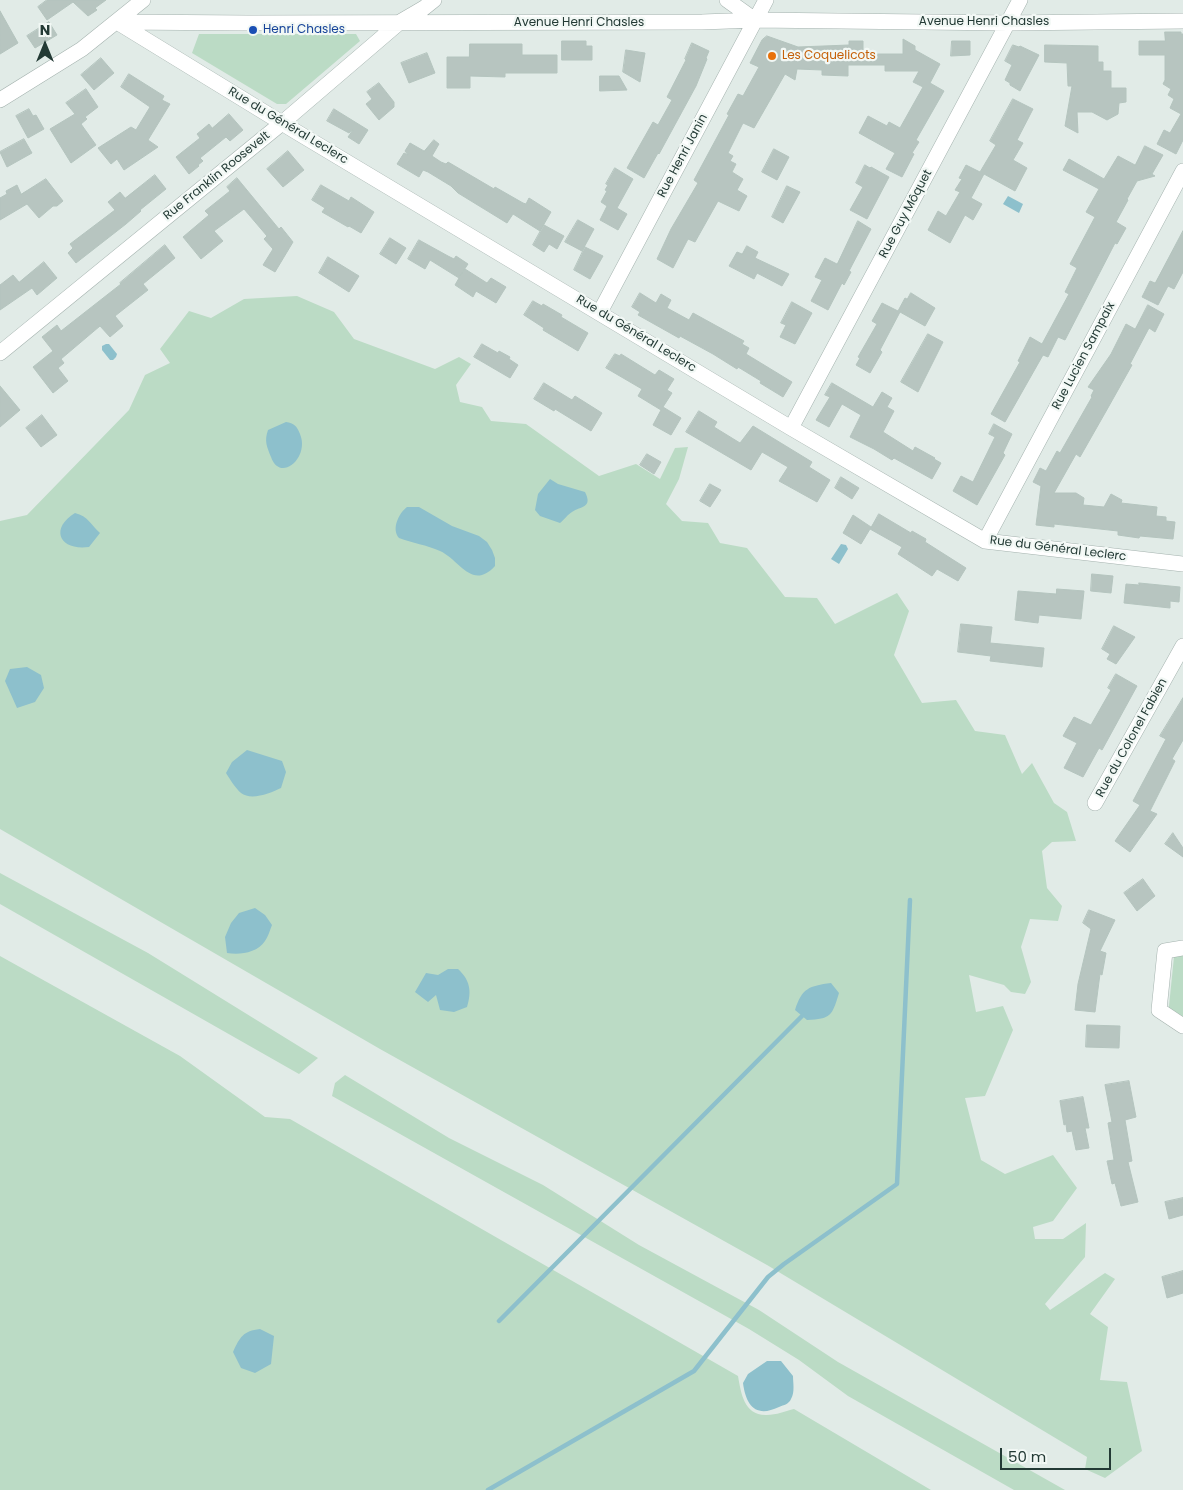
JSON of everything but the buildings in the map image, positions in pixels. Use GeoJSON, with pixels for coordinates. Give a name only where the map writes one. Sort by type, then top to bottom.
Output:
{"type":"FeatureCollection","features":[{"type":"Feature","properties":{"kind":"street"},"geometry":{"type":"LineString","coordinates":[[0,100],[82,49],[143,0]]}},
{"type":"Feature","properties":{"kind":"street","name":"Rue Franklin Roosevelt"},"geometry":{"type":"LineString","coordinates":[[0,353],[282,123],[400,22],[434,0]]}},
{"type":"Feature","properties":{"kind":"street"},"geometry":{"type":"LineString","coordinates":[[727,0],[755,20]]}},
{"type":"Feature","properties":{"kind":"street","name":"Rue Henri Janin"},"geometry":{"type":"LineString","coordinates":[[600,312],[766,0]]}},
{"type":"Feature","properties":{"kind":"street","name":"Rue Guy Môquet"},"geometry":{"type":"LineString","coordinates":[[791,428],[1020,0]]}},
{"type":"Feature","properties":{"kind":"street","name":"Avenue Henri Chasles"},"geometry":{"type":"LineString","coordinates":[[117,22],[702,22],[755,20],[1008,23],[1183,21]]}},
{"type":"Feature","properties":{"kind":"street","name":"Rue du Général Leclerc"},"geometry":{"type":"LineString","coordinates":[[117,22],[791,428],[986,541],[1183,564]]}},
{"type":"Feature","properties":{"kind":"street","name":"Rue Lucien Sampaix"},"geometry":{"type":"LineString","coordinates":[[986,541],[1183,171]]}},
{"type":"Feature","properties":{"kind":"street","name":"Rue du Colonel Fabien"},"geometry":{"type":"LineString","coordinates":[[1095,803],[1183,646]]}},
{"type":"Feature","properties":{"kind":"street"},"geometry":{"type":"LineString","coordinates":[[1183,948],[1165,951],[1160,1010],[1183,1026]]}},
{"type":"Feature","properties":{"kind":"green space"},"geometry":{"type":"Polygon","coordinates":[[[199,34],[356,34],[360,41],[286,104],[277,104],[192,53],[199,34]]]}},
{"type":"Feature","properties":{"kind":"green space"},"geometry":{"type":"Polygon","coordinates":[[[297,296],[334,312],[354,339],[435,369],[459,357],[471,364],[456,385],[460,402],[482,407],[491,421],[526,424],[599,476],[636,464],[660,479],[675,448],[688,447],[679,479],[666,504],[682,521],[708,523],[720,543],[747,548],[785,597],[817,598],[835,624],[897,593],[909,611],[894,655],[922,703],[956,700],[975,731],[1005,735],[1022,774],[1032,763],[1054,803],[1067,812],[1076,841],[1052,842],[1042,851],[1047,888],[1062,906],[1058,921],[1030,919],[1021,947],[1031,982],[1025,994],[1011,992],[1004,985],[969,975],[976,1012],[1003,1006],[1013,1030],[985,1096],[965,1098],[981,1160],[1005,1174],[1053,1155],[1077,1188],[1053,1221],[1033,1227],[1035,1239],[1063,1239],[1086,1223],[1085,1257],[1045,1304],[1050,1310],[1105,1273],[1115,1279],[1090,1314],[1108,1327],[1100,1380],[1127,1382],[1142,1451],[1105,1478],[1085,1469],[1087,1457],[767,1265],[380,1049],[0,829],[0,521],[27,515],[129,410],[145,375],[170,363],[160,349],[189,311],[211,318],[244,299],[297,296]]]}},
{"type":"Feature","properties":{"kind":"green space"},"geometry":{"type":"Polygon","coordinates":[[[0,873],[148,953],[318,1058],[299,1074],[0,904],[0,873]]]}},
{"type":"Feature","properties":{"kind":"green space"},"geometry":{"type":"Polygon","coordinates":[[[1183,954],[1183,1019],[1169,1006],[1174,957],[1183,954]]]}},
{"type":"Feature","properties":{"kind":"green space"},"geometry":{"type":"Polygon","coordinates":[[[0,956],[180,1056],[265,1117],[290,1119],[738,1376],[742,1396],[753,1412],[770,1415],[794,1409],[931,1490],[0,1490],[0,956]]]}},
{"type":"Feature","properties":{"kind":"green space"},"geometry":{"type":"Polygon","coordinates":[[[345,1075],[449,1138],[543,1185],[639,1245],[759,1310],[838,1362],[1065,1490],[1014,1490],[848,1396],[799,1360],[749,1329],[332,1096],[335,1083],[345,1075]]]}},
{"type":"Feature","properties":{"kind":"water"},"geometry":{"type":"Polygon","coordinates":[[[1008,196],[1023,204],[1019,213],[1003,204],[1008,196]]]}},
{"type":"Feature","properties":{"kind":"water"},"geometry":{"type":"Polygon","coordinates":[[[109,344],[117,354],[113,360],[110,360],[102,350],[102,346],[109,344]]]}},
{"type":"Feature","properties":{"kind":"water"},"geometry":{"type":"Polygon","coordinates":[[[286,422],[296,427],[302,443],[298,459],[293,464],[281,468],[275,464],[271,457],[266,437],[268,430],[286,422]]]}},
{"type":"Feature","properties":{"kind":"water"},"geometry":{"type":"Polygon","coordinates":[[[550,479],[558,484],[585,492],[588,501],[585,506],[571,513],[560,523],[540,516],[535,510],[538,494],[550,479]]]}},
{"type":"Feature","properties":{"kind":"water"},"geometry":{"type":"Polygon","coordinates":[[[407,507],[419,507],[452,526],[479,536],[487,542],[492,550],[495,566],[487,573],[473,575],[440,551],[399,538],[396,530],[397,521],[407,507]]]}},
{"type":"Feature","properties":{"kind":"water"},"geometry":{"type":"Polygon","coordinates":[[[75,513],[86,519],[100,533],[89,547],[71,546],[61,538],[62,526],[75,513]]]}},
{"type":"Feature","properties":{"kind":"water"},"geometry":{"type":"Polygon","coordinates":[[[841,544],[846,545],[848,549],[839,564],[831,559],[841,544]]]}},
{"type":"Feature","properties":{"kind":"water"},"geometry":{"type":"Polygon","coordinates":[[[27,667],[41,675],[44,688],[35,702],[17,708],[5,681],[10,669],[27,667]]]}},
{"type":"Feature","properties":{"kind":"water"},"geometry":{"type":"Polygon","coordinates":[[[247,750],[282,761],[286,772],[281,788],[267,794],[255,796],[245,795],[237,789],[226,773],[232,762],[247,750]]]}},
{"type":"Feature","properties":{"kind":"water"},"geometry":{"type":"Polygon","coordinates":[[[255,908],[265,915],[272,925],[266,939],[262,945],[253,951],[237,954],[227,953],[225,937],[231,923],[239,913],[255,908]]]}},
{"type":"Feature","properties":{"kind":"water"},"geometry":{"type":"Polygon","coordinates":[[[448,969],[458,969],[465,977],[470,991],[467,1007],[454,1012],[440,1010],[436,995],[428,1002],[415,992],[426,973],[438,975],[448,969]]]}},
{"type":"Feature","properties":{"kind":"water"},"geometry":{"type":"Polygon","coordinates":[[[831,983],[839,993],[829,1015],[821,1019],[807,1020],[795,1010],[800,997],[807,989],[831,983]]]}},
{"type":"Feature","properties":{"kind":"water"},"geometry":{"type":"Polygon","coordinates":[[[260,1329],[274,1336],[271,1364],[255,1373],[241,1368],[233,1352],[238,1342],[246,1333],[260,1329]]]}},
{"type":"Feature","properties":{"kind":"water"},"geometry":{"type":"Polygon","coordinates":[[[767,1361],[781,1361],[793,1376],[793,1390],[788,1403],[764,1411],[754,1408],[750,1404],[744,1391],[743,1383],[748,1374],[767,1361]]]}},
{"type":"Feature","properties":{"kind":"waterway"},"geometry":{"type":"LineString","coordinates":[[488,1490],[694,1371],[768,1277],[897,1184],[910,900]]}},
{"type":"Feature","properties":{"kind":"waterway"},"geometry":{"type":"LineString","coordinates":[[499,1321],[802,1016]]}},
{"type":"Feature","properties":{"kind":"place","name":"Henri Chasles"},"geometry":{"type":"Point","coordinates":[253,30]}},
{"type":"Feature","properties":{"kind":"place","name":"Les Coquelicots"},"geometry":{"type":"Point","coordinates":[772,56]}}]}
